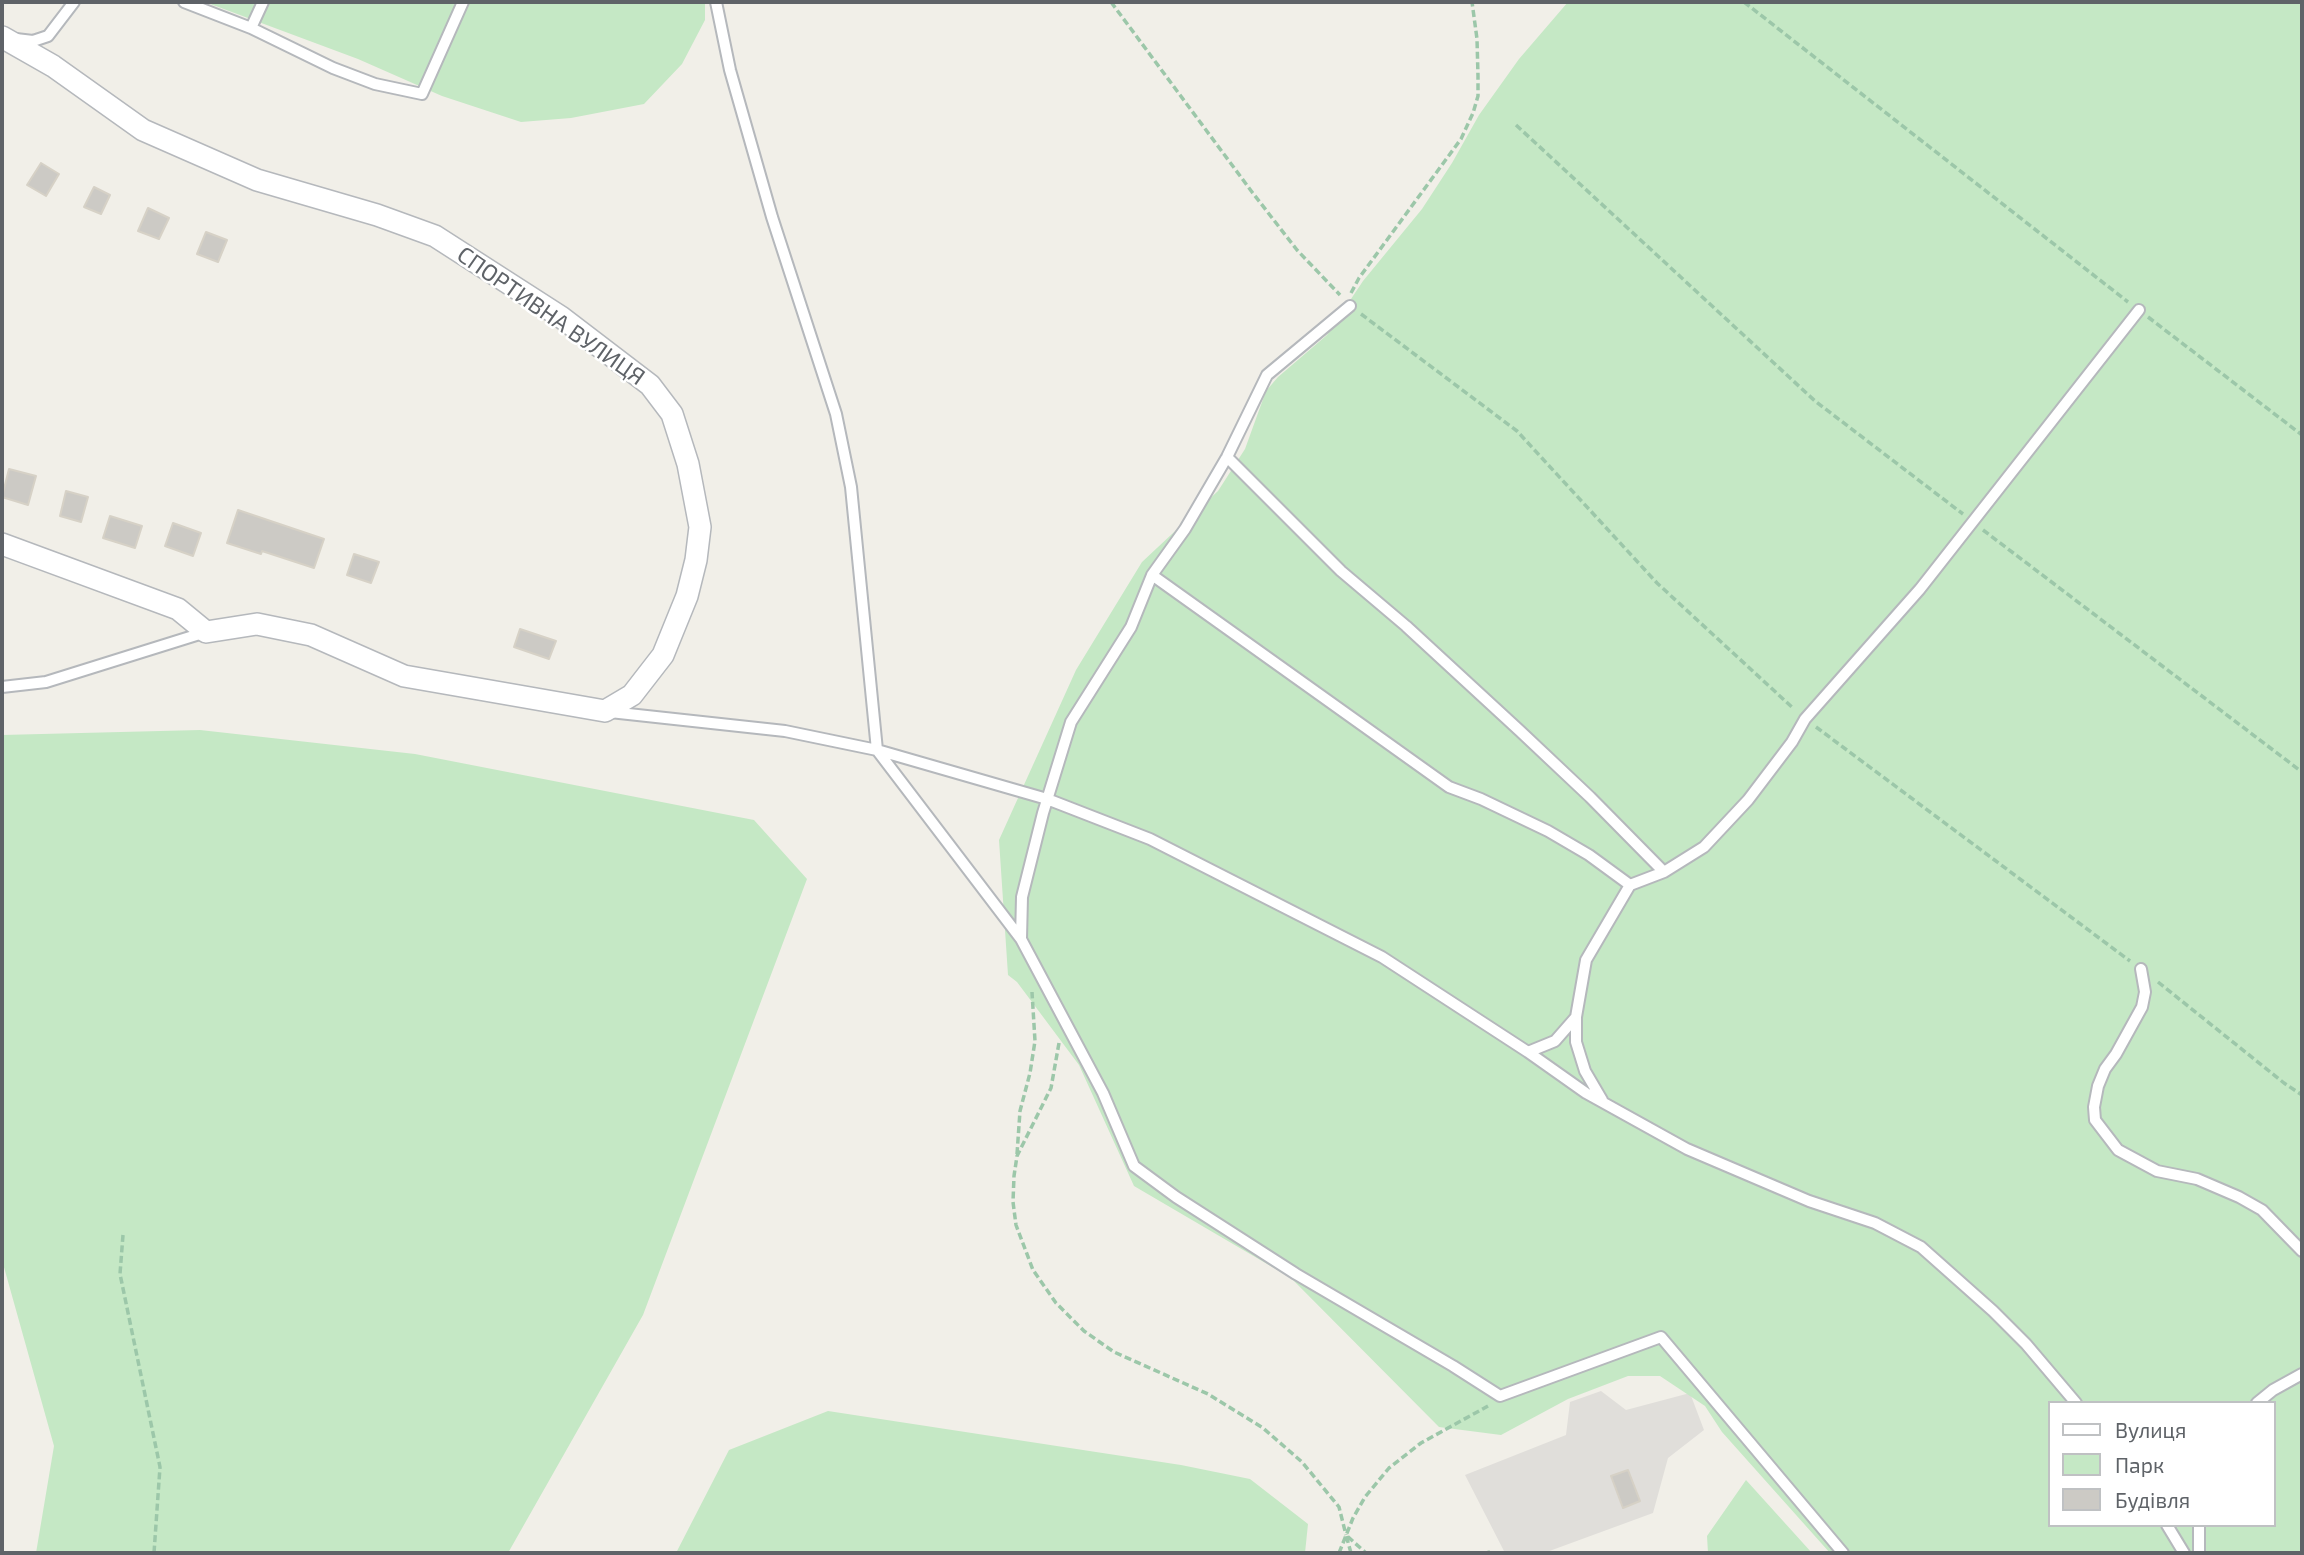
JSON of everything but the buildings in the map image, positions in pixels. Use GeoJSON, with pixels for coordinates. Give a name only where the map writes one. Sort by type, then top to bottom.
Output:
{"type":"FeatureCollection","features":[{"type":"Feature","properties":{"kind":"street","name":"СПОРТИВНА ВУЛИЦЯ"},"geometry":{"type":"LineString","coordinates":[[4,38],[51,51],[143,130],[257,180],[377,215],[435,236],[561,317],[650,385],[672,414],[688,464],[700,527],[696,560],[687,596],[663,655],[632,695],[605,711]]}},
{"type":"Feature","properties":{"kind":"street"},"geometry":{"type":"LineString","coordinates":[[2,547],[178,609],[206,632],[257,624],[311,635],[404,676],[605,711]]}},
{"type":"Feature","properties":{"kind":"lane"},"geometry":{"type":"LineString","coordinates":[[4,38],[33,41],[51,51],[74,2]]}},
{"type":"Feature","properties":{"kind":"lane"},"geometry":{"type":"LineString","coordinates":[[184,2],[251,28],[333,68],[375,84],[422,94],[463,2]]}},
{"type":"Feature","properties":{"kind":"lane"},"geometry":{"type":"LineString","coordinates":[[251,28],[263,2]]}},
{"type":"Feature","properties":{"kind":"lane"},"geometry":{"type":"LineString","coordinates":[[716,2],[730,70],[772,217],[836,414],[851,487],[877,750],[1021,939],[1103,1093],[1134,1166],[1176,1197],[1296,1274],[1500,1396],[1661,1337],[1843,1553]]}},
{"type":"Feature","properties":{"kind":"lane"},"geometry":{"type":"LineString","coordinates":[[1021,939],[1022,897],[1047,799],[1071,722],[1131,627],[1153,575],[1185,529],[1227,457],[1267,375],[1350,306]]}},
{"type":"Feature","properties":{"kind":"lane"},"geometry":{"type":"LineString","coordinates":[[1603,1103],[1585,1071],[1576,1042],[1576,1017],[1586,960],[1630,885],[1664,872],[1704,847],[1748,800],[1792,742],[1805,719],[1920,589],[2139,310]]}},
{"type":"Feature","properties":{"kind":"lane"},"geometry":{"type":"LineString","coordinates":[[1227,457],[1341,571],[1406,626],[1580,787],[1664,872]]}},
{"type":"Feature","properties":{"kind":"lane"},"geometry":{"type":"LineString","coordinates":[[1153,575],[1449,787],[1548,831],[1589,855],[1630,885]]}},
{"type":"Feature","properties":{"kind":"lane"},"geometry":{"type":"LineString","coordinates":[[2,687],[46,682],[206,632]]}},
{"type":"Feature","properties":{"kind":"lane"},"geometry":{"type":"LineString","coordinates":[[605,711],[785,731],[877,750],[1047,799],[1150,839],[1382,957],[1586,1093],[1687,1149],[1809,1201],[1875,1223],[1921,1248],[2010,1327],[2074,1401]]}},
{"type":"Feature","properties":{"kind":"lane"},"geometry":{"type":"LineString","coordinates":[[2141,969],[2145,992],[2142,1007],[2105,1069],[2098,1086],[2094,1107],[2095,1120],[2118,1150],[2157,1171],[2174,1177],[2197,1179],[2262,1210],[2302,1251]]}},
{"type":"Feature","properties":{"kind":"lane"},"geometry":{"type":"LineString","coordinates":[[1528,1052],[1555,1041],[1576,1017]]}},
{"type":"Feature","properties":{"kind":"lane"},"geometry":{"type":"LineString","coordinates":[[2259,1401],[2302,1374]]}},
{"type":"Feature","properties":{"kind":"lane"},"geometry":{"type":"LineString","coordinates":[[2168,1527],[2184,1553]]}},
{"type":"Feature","properties":{"kind":"lane"},"geometry":{"type":"LineString","coordinates":[[2199,1527],[2199,1553]]}},
{"type":"Feature","properties":{"kind":"path"},"geometry":{"type":"LineString","coordinates":[[1111,2],[1259,202],[1297,250],[1350,306],[1517,431],[1657,583],[1805,719],[2141,969],[2302,1095]]}},
{"type":"Feature","properties":{"kind":"path"},"geometry":{"type":"LineString","coordinates":[[1350,306],[1351,293],[1359,278],[1461,139],[1473,113],[1478,96],[1478,76],[1472,2]]}},
{"type":"Feature","properties":{"kind":"path"},"geometry":{"type":"LineString","coordinates":[[1744,2],[2302,435]]}},
{"type":"Feature","properties":{"kind":"path"},"geometry":{"type":"LineString","coordinates":[[1516,125],[1815,401],[2302,772]]}},
{"type":"Feature","properties":{"kind":"path"},"geometry":{"type":"LineString","coordinates":[[1031,986],[1035,1041],[1020,1111],[1013,1202],[1016,1225],[1032,1270],[1056,1303],[1084,1331],[1114,1352],[1208,1394],[1263,1428],[1302,1462],[1339,1507],[1351,1553]]}},
{"type":"Feature","properties":{"kind":"path"},"geometry":{"type":"LineString","coordinates":[[1017,1156],[1051,1088],[1059,1045],[1059,1010]]}},
{"type":"Feature","properties":{"kind":"path"},"geometry":{"type":"LineString","coordinates":[[123,1235],[120,1274],[160,1467],[154,1553]]}},
{"type":"Feature","properties":{"kind":"path"},"geometry":{"type":"LineString","coordinates":[[1339,1553],[1365,1497],[1389,1468],[1421,1443],[1482,1411],[1500,1396]]}},
{"type":"Feature","properties":{"kind":"path"},"geometry":{"type":"LineString","coordinates":[[1346,1535],[1366,1553]]}},
{"type":"Feature","properties":{"kind":"shaded area"},"geometry":{"type":"Polygon","coordinates":[[[1601,1391],[1626,1410],[1690,1393],[1704,1430],[1668,1458],[1653,1513],[1544,1553],[1505,1553],[1465,1475],[1566,1435],[1570,1402],[1601,1391]]]}},
{"type":"Feature","properties":{"kind":"green space"},"geometry":{"type":"Polygon","coordinates":[[[205,2],[705,2],[705,20],[682,64],[644,104],[571,118],[521,122],[442,96],[358,59],[205,2]]]}},
{"type":"Feature","properties":{"kind":"green space"},"geometry":{"type":"Polygon","coordinates":[[[1568,2],[2302,2],[2302,1553],[1830,1553],[1722,1432],[1705,1406],[1660,1376],[1628,1376],[1568,1399],[1501,1435],[1439,1427],[1291,1278],[1134,1186],[1079,1065],[1017,982],[1008,975],[999,840],[1076,670],[1142,562],[1218,491],[1245,449],[1266,391],[1278,377],[1327,335],[1363,281],[1422,209],[1479,115],[1519,59],[1568,2]]]}},
{"type":"Feature","properties":{"kind":"green space"},"geometry":{"type":"Polygon","coordinates":[[[200,730],[415,754],[754,820],[807,879],[643,1315],[508,1553],[36,1553],[54,1446],[2,1260],[2,735],[200,730]]]}},
{"type":"Feature","properties":{"kind":"green space"},"geometry":{"type":"Polygon","coordinates":[[[828,1411],[1181,1465],[1250,1479],[1308,1524],[1305,1553],[676,1553],[729,1450],[828,1411]]]}},
{"type":"Feature","properties":{"kind":"green space"},"geometry":{"type":"Polygon","coordinates":[[[1746,1480],[1812,1553],[1708,1553],[1707,1536],[1746,1480]]]}}]}
